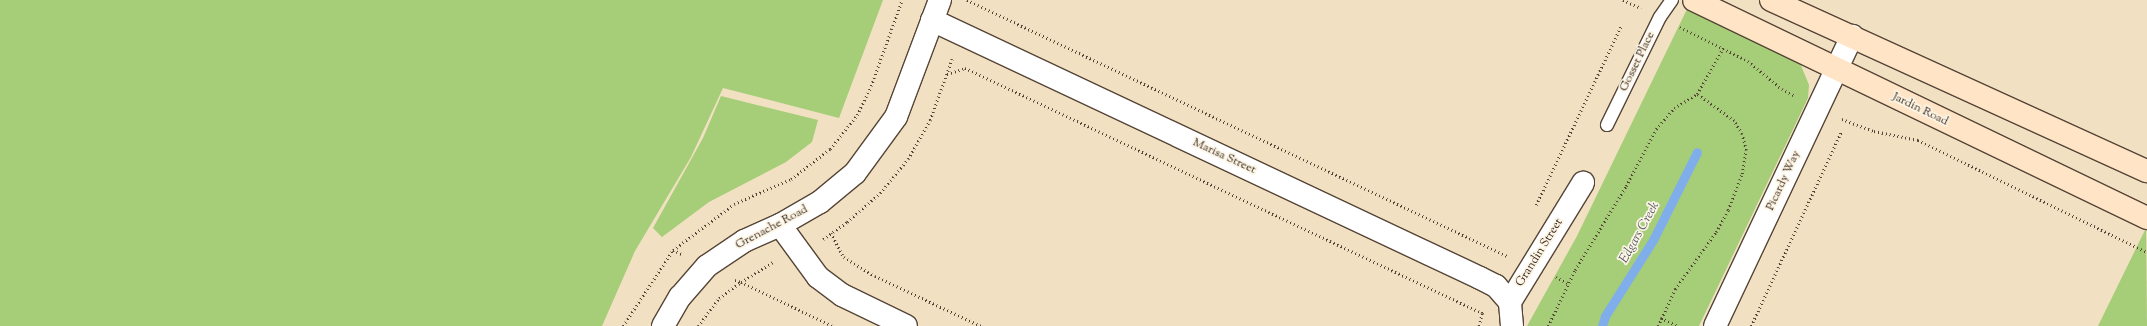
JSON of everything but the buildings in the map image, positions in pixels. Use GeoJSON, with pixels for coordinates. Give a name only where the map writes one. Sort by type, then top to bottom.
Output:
{"type":"FeatureCollection","features":[{"type":"Feature","properties":{"kind":"street","name":"Grenache Road"},"geometry":{"type":"LineString","coordinates":[[663,326],[680,297],[706,266],[744,241],[780,225],[820,202],[855,173],[896,117],[940,0]]}},
{"type":"Feature","properties":{"kind":"street","name":"Jardin Road"},"geometry":{"type":"LineString","coordinates":[[1694,0],[2147,218]]}},
{"type":"Feature","properties":{"kind":"street"},"geometry":{"type":"LineString","coordinates":[[1771,0],[2147,171]]}},
{"type":"Feature","properties":{"kind":"street","name":"Marisa Street"},"geometry":{"type":"LineString","coordinates":[[932,20],[1480,278],[1496,286],[1510,302]]}},
{"type":"Feature","properties":{"kind":"street","name":"Picardy Way"},"geometry":{"type":"LineString","coordinates":[[1715,326],[1838,70],[1852,36]]}},
{"type":"Feature","properties":{"kind":"street","name":"Grandin Street"},"geometry":{"type":"LineString","coordinates":[[1510,302],[1583,183]]}},
{"type":"Feature","properties":{"kind":"street"},"geometry":{"type":"LineString","coordinates":[[780,225],[818,277],[842,295],[906,326]]}},
{"type":"Feature","properties":{"kind":"street"},"geometry":{"type":"LineString","coordinates":[[1510,302],[1512,326]]}},
{"type":"Feature","properties":{"kind":"lane","name":"Gosset Place"},"geometry":{"type":"LineString","coordinates":[[1607,125],[1653,32],[1672,0]]}},
{"type":"Feature","properties":{"kind":"path"},"geometry":{"type":"LineString","coordinates":[[623,326],[673,250],[734,204],[791,179],[830,149],[857,115],[902,0]]}},
{"type":"Feature","properties":{"kind":"path"},"geometry":{"type":"LineString","coordinates":[[967,0],[1511,258]]}},
{"type":"Feature","properties":{"kind":"path"},"geometry":{"type":"LineString","coordinates":[[1548,326],[1574,270],[1626,186],[1656,129],[1674,108],[1697,94],[1722,48],[1748,61],[1782,89],[1819,109],[1874,131],[1918,140],[2147,252]]}},
{"type":"Feature","properties":{"kind":"path"},"geometry":{"type":"LineString","coordinates":[[1658,326],[1675,289],[1716,232],[1728,210],[1742,174],[1746,150],[1742,134],[1734,121],[1697,94]]}},
{"type":"Feature","properties":{"kind":"path"},"geometry":{"type":"LineString","coordinates":[[1751,326],[1841,132]]}},
{"type":"Feature","properties":{"kind":"path"},"geometry":{"type":"LineString","coordinates":[[831,233],[844,257],[875,276],[981,326]]}},
{"type":"Feature","properties":{"kind":"path"},"geometry":{"type":"LineString","coordinates":[[698,326],[719,298],[740,282],[832,326]]}},
{"type":"Feature","properties":{"kind":"path"},"geometry":{"type":"LineString","coordinates":[[1479,326],[1482,314]]}},
{"type":"Feature","properties":{"kind":"path"},"geometry":{"type":"LineString","coordinates":[[1661,318],[1678,326]]}},
{"type":"Feature","properties":{"kind":"green space"},"geometry":{"type":"Polygon","coordinates":[[[0,0],[883,0],[839,118],[723,88],[691,157],[635,251],[602,326],[0,326],[0,0]]]}},
{"type":"Feature","properties":{"kind":"green space"},"geometry":{"type":"Polygon","coordinates":[[[1688,7],[1800,63],[1809,85],[1808,98],[1699,326],[1527,326],[1577,236],[1688,7]]]}},
{"type":"Feature","properties":{"kind":"green space"},"geometry":{"type":"Polygon","coordinates":[[[721,96],[818,120],[812,142],[786,162],[709,202],[662,237],[653,228],[703,138],[721,96]]]}},
{"type":"Feature","properties":{"kind":"green space"},"geometry":{"type":"Polygon","coordinates":[[[2146,228],[2147,326],[2098,326],[2146,228]]]}},
{"type":"Feature","properties":{"kind":"waterway","name":"Edgars Creek"},"geometry":{"type":"LineString","coordinates":[[1602,326],[1605,316],[1653,240],[1697,152]]}}]}
